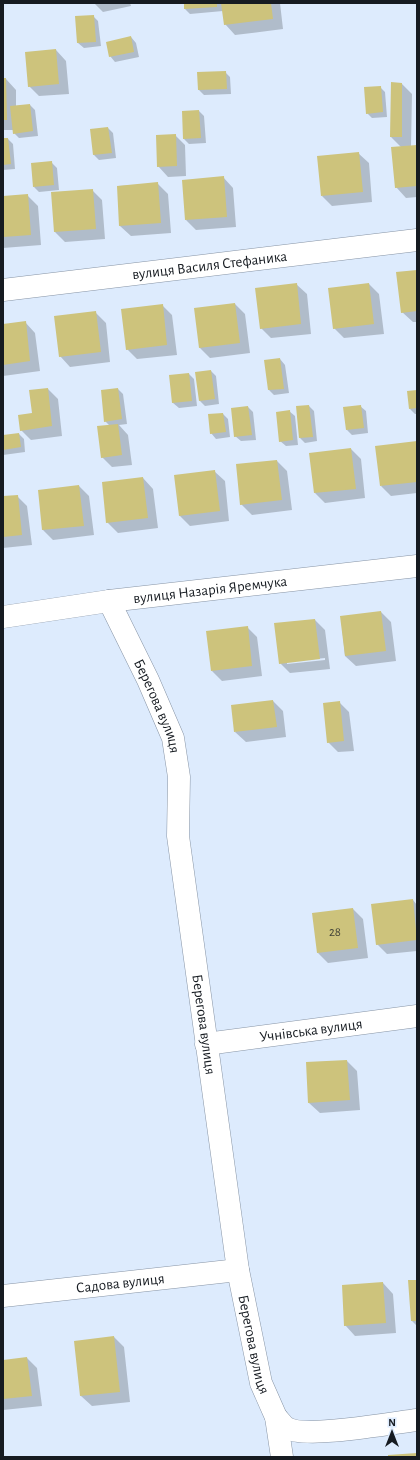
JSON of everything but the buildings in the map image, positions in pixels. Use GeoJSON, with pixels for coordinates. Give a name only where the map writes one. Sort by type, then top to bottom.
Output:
{"type":"FeatureCollection","features":[{"type":"Feature","properties":{"kind":"street","name":"вулиця Василя Стефаника"},"geometry":{"type":"LineString","coordinates":[[3,290],[417,240]]}},
{"type":"Feature","properties":{"kind":"street","name":"вулиця Назарія Яремчука"},"geometry":{"type":"LineString","coordinates":[[3,617],[109,601],[417,566]]}},
{"type":"Feature","properties":{"kind":"street","name":"Берегова вулиця"},"geometry":{"type":"LineString","coordinates":[[109,601],[148,680],[173,738],[179,777],[178,836],[238,1270],[261,1383],[276,1417],[282,1457]]}},
{"type":"Feature","properties":{"kind":"street","name":"Учнівська вулиця"},"geometry":{"type":"LineString","coordinates":[[206,1044],[417,1016]]}},
{"type":"Feature","properties":{"kind":"street","name":"Садова вулиця"},"geometry":{"type":"LineString","coordinates":[[3,1296],[238,1270]]}},
{"type":"Feature","properties":{"kind":"street"},"geometry":{"type":"LineString","coordinates":[[276,1417],[288,1428],[302,1433],[358,1428],[417,1420]]}}]}
